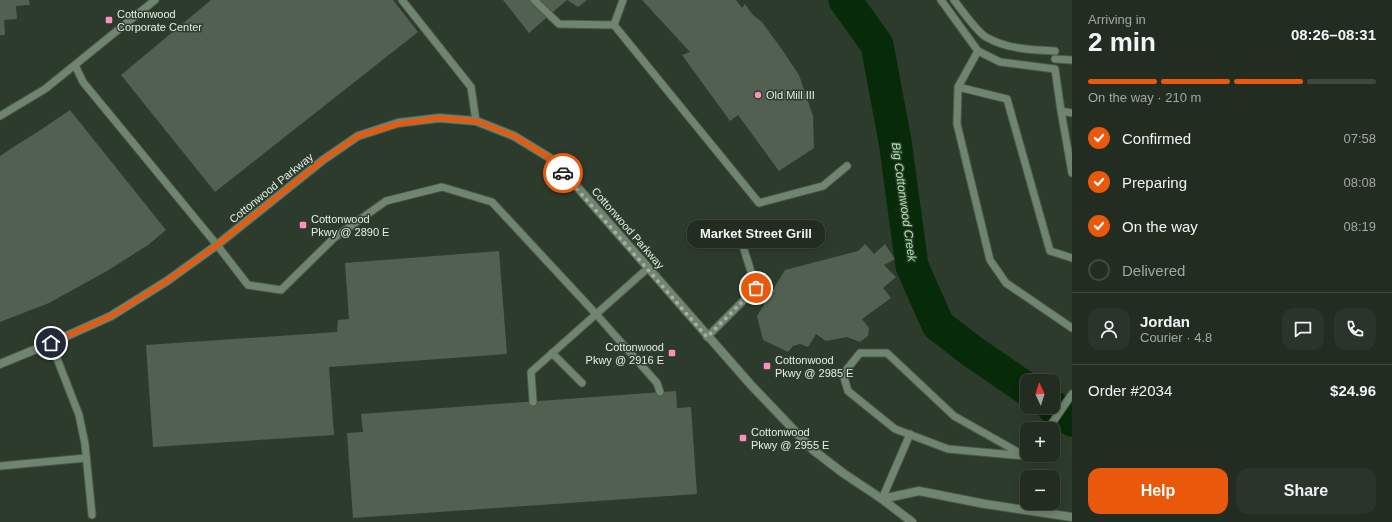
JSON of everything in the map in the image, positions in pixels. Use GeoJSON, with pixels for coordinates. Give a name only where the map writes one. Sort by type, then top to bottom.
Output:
{"type":"FeatureCollection","features":[{"type":"Feature","properties":{"kind":"street","name":"Cottonwood Parkway"},"geometry":{"type":"LineString","coordinates":[[0,364],[111,316],[167,281],[217,245],[323,160],[358,136],[398,124],[439,118],[476,121],[514,136],[550,158],[772,409],[813,450],[912,522]]}},
{"type":"Feature","properties":{"kind":"street"},"geometry":{"type":"LineString","coordinates":[[882,500],[919,491],[986,504],[1072,517]]}},
{"type":"Feature","properties":{"kind":"lane"},"geometry":{"type":"LineString","coordinates":[[0,116],[45,89],[155,0]]}},
{"type":"Feature","properties":{"kind":"lane"},"geometry":{"type":"LineString","coordinates":[[402,0],[472,87],[476,121]]}},
{"type":"Feature","properties":{"kind":"lane"},"geometry":{"type":"LineString","coordinates":[[534,0],[559,24],[614,25],[759,203],[823,186],[847,166]]}},
{"type":"Feature","properties":{"kind":"lane"},"geometry":{"type":"LineString","coordinates":[[614,25],[623,0]]}},
{"type":"Feature","properties":{"kind":"lane"},"geometry":{"type":"LineString","coordinates":[[941,0],[978,51],[1000,62],[1056,69],[1061,111],[1072,173]]}},
{"type":"Feature","properties":{"kind":"lane"},"geometry":{"type":"LineString","coordinates":[[954,0],[985,37],[1003,45],[1027,50],[1055,51]]}},
{"type":"Feature","properties":{"kind":"lane"},"geometry":{"type":"LineString","coordinates":[[978,51],[958,87],[957,124],[990,260],[1006,284],[1072,328]]}},
{"type":"Feature","properties":{"kind":"lane"},"geometry":{"type":"LineString","coordinates":[[1055,59],[1072,60]]}},
{"type":"Feature","properties":{"kind":"lane"},"geometry":{"type":"LineString","coordinates":[[75,65],[83,82],[248,285],[281,290],[334,238],[386,202],[442,187],[492,202],[596,314],[657,383],[660,392]]}},
{"type":"Feature","properties":{"kind":"lane"},"geometry":{"type":"LineString","coordinates":[[958,87],[1008,99],[1050,251],[1072,258]]}},
{"type":"Feature","properties":{"kind":"lane"},"geometry":{"type":"LineString","coordinates":[[1061,111],[1072,113]]}},
{"type":"Feature","properties":{"kind":"lane"},"geometry":{"type":"LineString","coordinates":[[707,337],[756,288],[743,246]]}},
{"type":"Feature","properties":{"kind":"lane"},"geometry":{"type":"LineString","coordinates":[[533,402],[531,372],[648,268]]}},
{"type":"Feature","properties":{"kind":"lane"},"geometry":{"type":"LineString","coordinates":[[51,343],[79,415],[85,444],[92,515]]}},
{"type":"Feature","properties":{"kind":"lane"},"geometry":{"type":"LineString","coordinates":[[552,352],[582,383]]}},
{"type":"Feature","properties":{"kind":"lane"},"geometry":{"type":"LineString","coordinates":[[1020,452],[954,416],[888,354],[860,353],[843,374],[848,391],[895,428],[948,449],[1020,455]]}},
{"type":"Feature","properties":{"kind":"lane"},"geometry":{"type":"LineString","coordinates":[[1053,422],[1072,394]]}},
{"type":"Feature","properties":{"kind":"lane"},"geometry":{"type":"LineString","coordinates":[[882,500],[910,434]]}},
{"type":"Feature","properties":{"kind":"lane"},"geometry":{"type":"LineString","coordinates":[[0,466],[86,458]]}},
{"type":"Feature","properties":{"kind":"building"},"geometry":{"type":"Polygon","coordinates":[[[0,0],[29,0],[30,5],[16,6],[17,19],[4,20],[5,35],[0,35],[0,0]]]}},
{"type":"Feature","properties":{"kind":"building"},"geometry":{"type":"Polygon","coordinates":[[[211,0],[393,0],[418,32],[215,192],[121,75],[211,0]]]}},
{"type":"Feature","properties":{"kind":"building"},"geometry":{"type":"Polygon","coordinates":[[[503,0],[567,0],[529,33],[503,0]]]}},
{"type":"Feature","properties":{"kind":"building"},"geometry":{"type":"Polygon","coordinates":[[[567,0],[587,0],[578,7],[567,0]]]}},
{"type":"Feature","properties":{"kind":"building","name":"Old Mill III"},"geometry":{"type":"Polygon","coordinates":[[[642,0],[736,0],[742,8],[745,4],[753,15],[762,22],[799,75],[813,116],[814,148],[779,171],[738,115],[730,121],[682,55],[690,52],[642,0]]]}},
{"type":"Feature","properties":{"kind":"building"},"geometry":{"type":"Polygon","coordinates":[[[70,110],[166,230],[148,245],[107,271],[49,303],[0,322],[0,156],[70,110]]]}},
{"type":"Feature","properties":{"kind":"building"},"geometry":{"type":"Polygon","coordinates":[[[865,244],[874,254],[885,244],[895,259],[884,265],[896,277],[883,288],[891,298],[862,319],[869,328],[868,336],[860,342],[847,337],[826,341],[816,334],[808,347],[800,344],[793,346],[788,352],[763,340],[757,316],[785,270],[858,251],[865,244]]]}},
{"type":"Feature","properties":{"kind":"building"},"geometry":{"type":"Polygon","coordinates":[[[499,251],[507,354],[329,367],[334,435],[153,447],[146,345],[337,332],[338,320],[349,319],[345,263],[499,251]]]}},
{"type":"Feature","properties":{"kind":"building"},"geometry":{"type":"Polygon","coordinates":[[[676,391],[677,408],[691,407],[697,494],[353,518],[347,433],[363,432],[361,414],[676,391]]]}},
{"type":"Feature","properties":{"kind":"waterway","name":"Big Cottonwood Creek"},"geometry":{"type":"LineString","coordinates":[[845,0],[877,45],[895,141],[912,266],[938,325],[973,352],[1020,384]]}},
{"type":"Feature","properties":{"kind":"waterway","name":"Big Cottonwood Creek"},"geometry":{"type":"LineString","coordinates":[[1060,412],[1072,420]]}},
{"type":"Feature","properties":{"kind":"way so far"},"geometry":{"type":"LineString","coordinates":[[563,173],[579,189],[707,337],[756,288]]}},
{"type":"Feature","properties":{"kind":"place","name":"Cottonwood Corporate Center"},"geometry":{"type":"Point","coordinates":[109,20]}},
{"type":"Feature","properties":{"kind":"place","name":"Old Mill III"},"geometry":{"type":"Point","coordinates":[758,95]}},
{"type":"Feature","properties":{"kind":"place","name":"Cottonwood Pkwy @ 2890 E"},"geometry":{"type":"Point","coordinates":[303,225]}},
{"type":"Feature","properties":{"kind":"place","name":"Market Street Grill"},"geometry":{"type":"Point","coordinates":[756,288]}},
{"type":"Feature","properties":{"kind":"place","name":"Cottonwood Pkwy @ 2916 E"},"geometry":{"type":"Point","coordinates":[672,353]}},
{"type":"Feature","properties":{"kind":"place","name":"Cottonwood Pkwy @ 2985 E"},"geometry":{"type":"Point","coordinates":[767,366]}},
{"type":"Feature","properties":{"kind":"place","name":"Cottonwood Pkwy @ 2955 E"},"geometry":{"type":"Point","coordinates":[743,438]}},
{"type":"Feature","properties":{"kind":"route"},"geometry":{"type":"LineString","coordinates":[[51,343],[111,316],[167,281],[217,245],[323,160],[358,136],[398,124],[439,118],[476,121],[514,136],[550,158],[563,173]]}}]}
